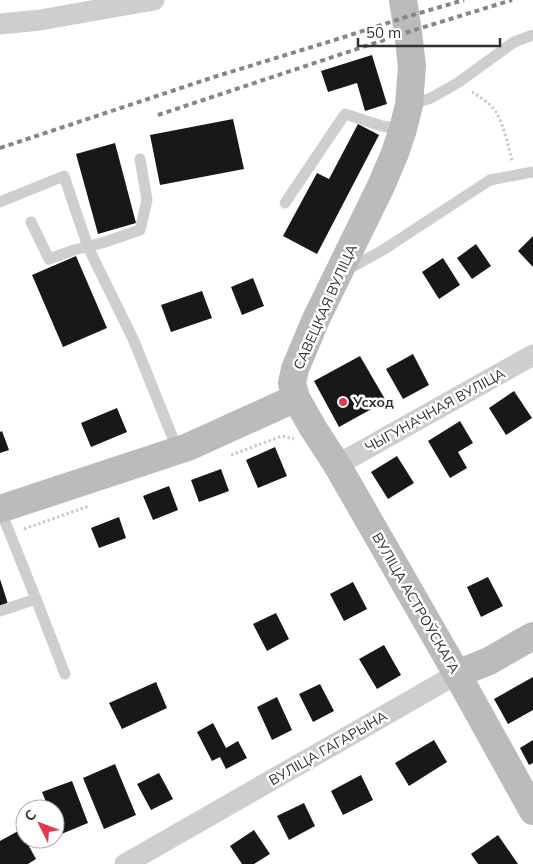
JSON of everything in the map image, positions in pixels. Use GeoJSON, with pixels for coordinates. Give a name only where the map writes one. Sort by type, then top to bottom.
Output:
{"type":"FeatureCollection","features":[{"type":"Feature","properties":{"kind":"main road","name":"САВЕЦКАЯ ВУЛІЦА"},"geometry":{"type":"LineString","coordinates":[[296,398],[292,384],[295,369],[316,320],[392,162],[406,117],[412,66],[403,0]]}},
{"type":"Feature","properties":{"kind":"main road"},"geometry":{"type":"LineString","coordinates":[[0,509],[188,447],[296,398]]}},
{"type":"Feature","properties":{"kind":"main road","name":"ВУЛІЦА АСТРОЎСКАГА"},"geometry":{"type":"LineString","coordinates":[[296,398],[337,465],[457,674],[533,811]]}},
{"type":"Feature","properties":{"kind":"main road","name":"ВУЛІЦА ГАГАРЫНА"},"geometry":{"type":"LineString","coordinates":[[457,674],[489,661],[533,636]]}},
{"type":"Feature","properties":{"kind":"street"},"geometry":{"type":"LineString","coordinates":[[0,24],[40,20],[154,0]]}},
{"type":"Feature","properties":{"kind":"street","name":"ЧЫГУНАЧНАЯ ВУЛІЦА"},"geometry":{"type":"LineString","coordinates":[[337,465],[533,355]]}},
{"type":"Feature","properties":{"kind":"street","name":"ВУЛІЦА ГАГАРЫНА"},"geometry":{"type":"LineString","coordinates":[[125,864],[457,674]]}},
{"type":"Feature","properties":{"kind":"lane"},"geometry":{"type":"LineString","coordinates":[[285,203],[345,114],[382,126],[406,117],[514,42],[533,35]]}},
{"type":"Feature","properties":{"kind":"lane"},"geometry":{"type":"LineString","coordinates":[[31,222],[49,259],[140,230],[147,200],[140,159]]}},
{"type":"Feature","properties":{"kind":"lane"},"geometry":{"type":"LineString","coordinates":[[342,267],[354,266],[383,250],[490,180],[533,172]]}},
{"type":"Feature","properties":{"kind":"lane"},"geometry":{"type":"LineString","coordinates":[[0,202],[64,176],[88,247],[134,341],[178,450]]}},
{"type":"Feature","properties":{"kind":"lane"},"geometry":{"type":"LineString","coordinates":[[0,509],[65,674]]}},
{"type":"Feature","properties":{"kind":"lane"},"geometry":{"type":"LineString","coordinates":[[0,611],[36,599]]}},
{"type":"Feature","properties":{"kind":"path"},"geometry":{"type":"LineString","coordinates":[[459,82],[496,111],[516,175]]}},
{"type":"Feature","properties":{"kind":"path"},"geometry":{"type":"LineString","coordinates":[[226,456],[282,436],[299,440]]}},
{"type":"Feature","properties":{"kind":"path"},"geometry":{"type":"LineString","coordinates":[[11,534],[95,504]]}},
{"type":"Feature","properties":{"kind":"building"},"geometry":{"type":"Polygon","coordinates":[[[372,55],[387,104],[365,111],[357,83],[328,92],[321,71],[372,55]]]}},
{"type":"Feature","properties":{"kind":"building"},"geometry":{"type":"Polygon","coordinates":[[[233,119],[244,169],[160,185],[150,135],[233,119]]]}},
{"type":"Feature","properties":{"kind":"building"},"geometry":{"type":"Polygon","coordinates":[[[358,124],[379,135],[317,254],[283,236],[317,173],[329,179],[358,124]]]}},
{"type":"Feature","properties":{"kind":"building"},"geometry":{"type":"Polygon","coordinates":[[[115,143],[136,223],[98,234],[76,154],[115,143]]]}},
{"type":"Feature","properties":{"kind":"building"},"geometry":{"type":"Polygon","coordinates":[[[533,236],[533,267],[518,251],[533,236]]]}},
{"type":"Feature","properties":{"kind":"building"},"geometry":{"type":"Polygon","coordinates":[[[476,244],[491,266],[472,279],[457,258],[476,244]]]}},
{"type":"Feature","properties":{"kind":"building"},"geometry":{"type":"Polygon","coordinates":[[[76,256],[107,328],[63,347],[32,275],[76,256]]]}},
{"type":"Feature","properties":{"kind":"building"},"geometry":{"type":"Polygon","coordinates":[[[443,258],[460,285],[439,299],[422,272],[443,258]]]}},
{"type":"Feature","properties":{"kind":"building"},"geometry":{"type":"Polygon","coordinates":[[[253,278],[264,306],[242,315],[231,287],[253,278]]]}},
{"type":"Feature","properties":{"kind":"building"},"geometry":{"type":"Polygon","coordinates":[[[202,291],[212,318],[171,332],[161,305],[202,291]]]}},
{"type":"Feature","properties":{"kind":"building"},"geometry":{"type":"Polygon","coordinates":[[[413,354],[429,385],[403,399],[386,369],[413,354]]]}},
{"type":"Feature","properties":{"kind":"building"},"geometry":{"type":"Polygon","coordinates":[[[360,356],[386,401],[339,427],[314,381],[360,356]]]}},
{"type":"Feature","properties":{"kind":"building"},"geometry":{"type":"Polygon","coordinates":[[[514,391],[532,418],[506,435],[489,408],[514,391]]]}},
{"type":"Feature","properties":{"kind":"building"},"geometry":{"type":"Polygon","coordinates":[[[117,408],[127,432],[91,447],[81,423],[117,408]]]}},
{"type":"Feature","properties":{"kind":"building"},"geometry":{"type":"Polygon","coordinates":[[[460,421],[473,443],[458,452],[467,468],[450,478],[428,441],[460,421]]]}},
{"type":"Feature","properties":{"kind":"building"},"geometry":{"type":"Polygon","coordinates":[[[2,431],[9,450],[0,453],[0,432],[2,431]]]}},
{"type":"Feature","properties":{"kind":"building"},"geometry":{"type":"Polygon","coordinates":[[[275,447],[287,476],[258,488],[246,460],[275,447]]]}},
{"type":"Feature","properties":{"kind":"building"},"geometry":{"type":"Polygon","coordinates":[[[397,456],[414,483],[388,499],[371,472],[397,456]]]}},
{"type":"Feature","properties":{"kind":"building"},"geometry":{"type":"Polygon","coordinates":[[[221,469],[229,491],[199,502],[191,480],[221,469]]]}},
{"type":"Feature","properties":{"kind":"building"},"geometry":{"type":"Polygon","coordinates":[[[169,486],[178,510],[153,520],[143,496],[169,486]]]}},
{"type":"Feature","properties":{"kind":"building"},"geometry":{"type":"Polygon","coordinates":[[[119,517],[126,538],[99,548],[91,528],[119,517]]]}},
{"type":"Feature","properties":{"kind":"building"},"geometry":{"type":"Polygon","coordinates":[[[488,577],[503,606],[481,617],[467,587],[488,577]]]}},
{"type":"Feature","properties":{"kind":"building"},"geometry":{"type":"Polygon","coordinates":[[[0,579],[8,604],[0,607],[0,579]]]}},
{"type":"Feature","properties":{"kind":"building"},"geometry":{"type":"Polygon","coordinates":[[[353,582],[367,609],[344,621],[330,594],[353,582]]]}},
{"type":"Feature","properties":{"kind":"building"},"geometry":{"type":"Polygon","coordinates":[[[276,613],[289,639],[267,651],[253,624],[276,613]]]}},
{"type":"Feature","properties":{"kind":"building"},"geometry":{"type":"Polygon","coordinates":[[[384,645],[401,675],[377,689],[359,659],[384,645]]]}},
{"type":"Feature","properties":{"kind":"building"},"geometry":{"type":"Polygon","coordinates":[[[533,677],[533,710],[508,724],[494,699],[533,677]]]}},
{"type":"Feature","properties":{"kind":"building"},"geometry":{"type":"Polygon","coordinates":[[[156,682],[167,708],[122,729],[109,703],[156,682]]]}},
{"type":"Feature","properties":{"kind":"building"},"geometry":{"type":"Polygon","coordinates":[[[320,684],[334,711],[313,722],[299,694],[320,684]]]}},
{"type":"Feature","properties":{"kind":"building"},"geometry":{"type":"Polygon","coordinates":[[[277,697],[292,730],[272,740],[257,707],[277,697]]]}},
{"type":"Feature","properties":{"kind":"building"},"geometry":{"type":"Polygon","coordinates":[[[213,723],[226,748],[238,741],[247,758],[226,769],[220,757],[212,761],[197,732],[213,723]]]}},
{"type":"Feature","properties":{"kind":"building"},"geometry":{"type":"Polygon","coordinates":[[[434,740],[447,762],[409,786],[395,763],[434,740]]]}},
{"type":"Feature","properties":{"kind":"building"},"geometry":{"type":"Polygon","coordinates":[[[533,740],[533,763],[529,765],[520,748],[533,740]]]}},
{"type":"Feature","properties":{"kind":"building"},"geometry":{"type":"Polygon","coordinates":[[[115,764],[136,815],[104,829],[83,778],[115,764]]]}},
{"type":"Feature","properties":{"kind":"building"},"geometry":{"type":"Polygon","coordinates":[[[159,773],[173,799],[151,810],[137,784],[159,773]]]}},
{"type":"Feature","properties":{"kind":"building"},"geometry":{"type":"Polygon","coordinates":[[[361,775],[373,800],[343,815],[331,791],[361,775]]]}},
{"type":"Feature","properties":{"kind":"building"},"geometry":{"type":"Polygon","coordinates":[[[72,781],[88,823],[65,833],[65,799],[45,799],[42,792],[72,781]]]}},
{"type":"Feature","properties":{"kind":"building"},"geometry":{"type":"Polygon","coordinates":[[[304,803],[315,826],[289,840],[277,816],[304,803]]]}},
{"type":"Feature","properties":{"kind":"building"},"geometry":{"type":"Polygon","coordinates":[[[254,830],[270,854],[254,864],[242,864],[230,846],[254,830]]]}},
{"type":"Feature","properties":{"kind":"building"},"geometry":{"type":"Polygon","coordinates":[[[15,833],[15,849],[30,849],[36,859],[28,864],[0,864],[0,841],[15,833]]]}},
{"type":"Feature","properties":{"kind":"building"},"geometry":{"type":"Polygon","coordinates":[[[498,835],[518,864],[478,864],[471,854],[498,835]]]}},
{"type":"Feature","properties":{"kind":"railway"},"geometry":{"type":"LineString","coordinates":[[0,148],[214,77],[464,0]]}},
{"type":"Feature","properties":{"kind":"railway"},"geometry":{"type":"LineString","coordinates":[[158,115],[408,32],[512,0]]}},
{"type":"Feature","properties":{"kind":"place","name":"Усход"},"geometry":{"type":"Point","coordinates":[343,402]}}]}
